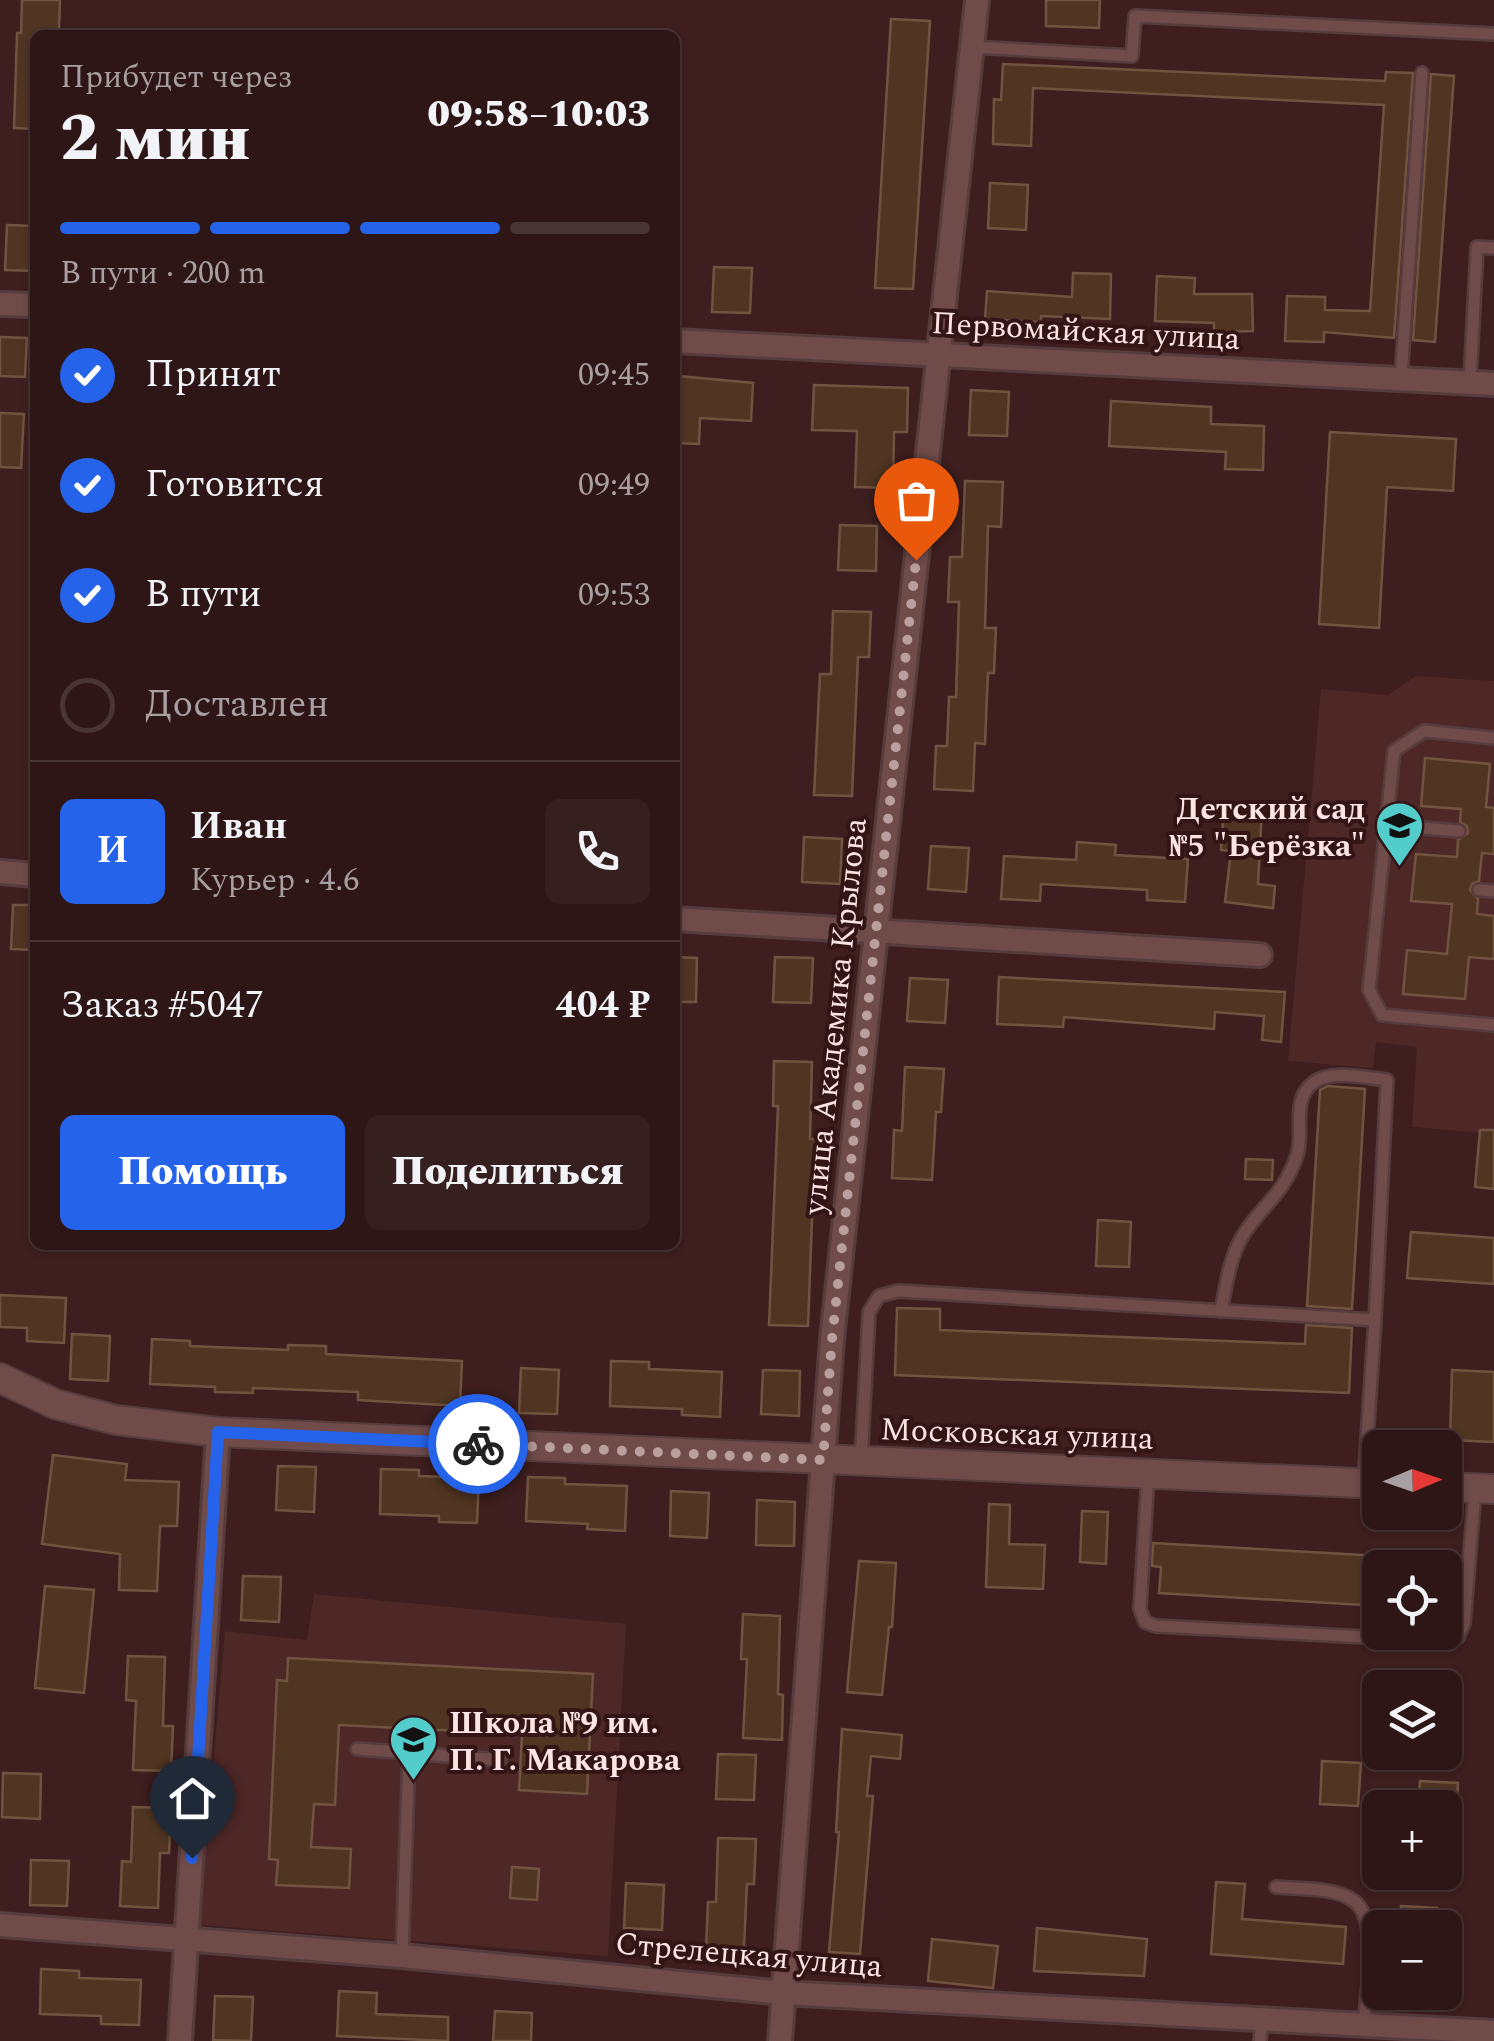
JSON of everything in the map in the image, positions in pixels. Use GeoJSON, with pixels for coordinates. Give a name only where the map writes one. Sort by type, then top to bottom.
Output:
{"type":"FeatureCollection","features":[{"type":"Feature","properties":{"kind":"street","name":"улица Академика Крылова"},"geometry":{"type":"LineString","coordinates":[[780,2041],[832,1339],[976,0]]}},
{"type":"Feature","properties":{"kind":"street"},"geometry":{"type":"LineString","coordinates":[[0,304],[30,306]]}},
{"type":"Feature","properties":{"kind":"street","name":"Первомайская улица"},"geometry":{"type":"LineString","coordinates":[[680,340],[1494,384]]}},
{"type":"Feature","properties":{"kind":"street"},"geometry":{"type":"LineString","coordinates":[[0,872],[30,875]]}},
{"type":"Feature","properties":{"kind":"street"},"geometry":{"type":"LineString","coordinates":[[680,919],[1260,955]]}},
{"type":"Feature","properties":{"kind":"street","name":"Московская улица"},"geometry":{"type":"LineString","coordinates":[[0,1378],[55,1404],[116,1420],[218,1432],[1362,1484]]}},
{"type":"Feature","properties":{"kind":"street"},"geometry":{"type":"LineString","coordinates":[[180,2041],[218,1432]]}},
{"type":"Feature","properties":{"kind":"street","name":"Стрелецкая улица"},"geometry":{"type":"LineString","coordinates":[[0,1924],[402,1956],[784,1993],[1261,2030],[1364,2024],[1494,2032]]}},
{"type":"Feature","properties":{"kind":"lane"},"geometry":{"type":"LineString","coordinates":[[973,47],[1132,56],[1135,16],[1494,34]]}},
{"type":"Feature","properties":{"kind":"lane"},"geometry":{"type":"LineString","coordinates":[[1402,378],[1422,74]]}},
{"type":"Feature","properties":{"kind":"lane"},"geometry":{"type":"LineString","coordinates":[[1470,382],[1477,247],[1494,248]]}},
{"type":"Feature","properties":{"kind":"lane"},"geometry":{"type":"LineString","coordinates":[[1494,738],[1424,731],[1394,751],[1369,990],[1382,1016],[1494,1024]]}},
{"type":"Feature","properties":{"kind":"lane"},"geometry":{"type":"LineString","coordinates":[[1386,825],[1459,831]]}},
{"type":"Feature","properties":{"kind":"lane"},"geometry":{"type":"LineString","coordinates":[[1478,890],[1494,891]]}},
{"type":"Feature","properties":{"kind":"lane"},"geometry":{"type":"LineString","coordinates":[[1221,1311],[1231,1263],[1242,1237],[1282,1191],[1298,1153],[1303,1094],[1327,1076],[1388,1080],[1373,1430]]}},
{"type":"Feature","properties":{"kind":"lane"},"geometry":{"type":"LineString","coordinates":[[861,1462],[869,1312],[879,1296],[898,1291],[1375,1320]]}},
{"type":"Feature","properties":{"kind":"lane"},"geometry":{"type":"LineString","coordinates":[[1148,1474],[1140,1609],[1144,1622],[1156,1626],[1441,1641],[1458,1637],[1464,1623],[1485,1488]]}},
{"type":"Feature","properties":{"kind":"lane"},"geometry":{"type":"LineString","coordinates":[[357,1748],[500,1760]]}},
{"type":"Feature","properties":{"kind":"lane"},"geometry":{"type":"LineString","coordinates":[[402,1956],[408,1753]]}},
{"type":"Feature","properties":{"kind":"lane"},"geometry":{"type":"LineString","coordinates":[[1276,1887],[1331,1893],[1352,1900],[1365,1913],[1369,1940],[1364,2024]]}},
{"type":"Feature","properties":{"kind":"shaded area","name":"Детский сад №5 \"Берёзка\""},"geometry":{"type":"Polygon","coordinates":[[[1416,676],[1494,681],[1494,1134],[1412,1127],[1417,1047],[1376,1042],[1373,1068],[1288,1061],[1321,689],[1388,695],[1416,676]]]}},
{"type":"Feature","properties":{"kind":"shaded area","name":"Школа №9 им. П. Г. Макарова"},"geometry":{"type":"Polygon","coordinates":[[[314,1594],[626,1624],[608,1956],[199,1925],[225,1631],[307,1640],[314,1594]]]}},
{"type":"Feature","properties":{"kind":"building"},"geometry":{"type":"Polygon","coordinates":[[[22,0],[60,0],[59,29],[30,30],[30,129],[14,128],[17,33],[21,33],[22,0]]]}},
{"type":"Feature","properties":{"kind":"building"},"geometry":{"type":"Polygon","coordinates":[[[1046,0],[1100,0],[1099,28],[1046,26],[1046,0]]]}},
{"type":"Feature","properties":{"kind":"building"},"geometry":{"type":"Polygon","coordinates":[[[891,19],[930,21],[913,289],[875,288],[891,19]]]}},
{"type":"Feature","properties":{"kind":"building"},"geometry":{"type":"Polygon","coordinates":[[[1003,64],[1385,81],[1386,72],[1413,73],[1394,338],[1324,332],[1324,342],[1285,341],[1287,296],[1325,297],[1325,310],[1370,311],[1384,105],[1033,88],[1031,146],[993,144],[994,99],[1001,100],[1003,64]]]}},
{"type":"Feature","properties":{"kind":"building"},"geometry":{"type":"Polygon","coordinates":[[[1431,74],[1454,76],[1435,342],[1413,340],[1431,74]]]}},
{"type":"Feature","properties":{"kind":"building"},"geometry":{"type":"Polygon","coordinates":[[[990,183],[1028,185],[1026,230],[988,228],[990,183]]]}},
{"type":"Feature","properties":{"kind":"building"},"geometry":{"type":"Polygon","coordinates":[[[7,225],[30,226],[30,271],[5,270],[7,225]]]}},
{"type":"Feature","properties":{"kind":"building"},"geometry":{"type":"Polygon","coordinates":[[[714,267],[752,268],[750,313],[712,312],[714,267]]]}},
{"type":"Feature","properties":{"kind":"building"},"geometry":{"type":"Polygon","coordinates":[[[1073,273],[1111,274],[1110,319],[985,319],[987,291],[1072,297],[1073,273]]]}},
{"type":"Feature","properties":{"kind":"building"},"geometry":{"type":"Polygon","coordinates":[[[1157,276],[1195,278],[1194,294],[1252,294],[1253,331],[1214,332],[1214,323],[1155,321],[1157,276]]]}},
{"type":"Feature","properties":{"kind":"building"},"geometry":{"type":"Polygon","coordinates":[[[0,337],[27,338],[25,377],[0,376],[0,337]]]}},
{"type":"Feature","properties":{"kind":"building"},"geometry":{"type":"Polygon","coordinates":[[[680,376],[753,383],[751,421],[700,418],[699,444],[680,443],[680,376]]]}},
{"type":"Feature","properties":{"kind":"building"},"geometry":{"type":"Polygon","coordinates":[[[814,385],[908,388],[907,432],[894,432],[893,488],[855,487],[857,431],[812,430],[814,385]]]}},
{"type":"Feature","properties":{"kind":"building"},"geometry":{"type":"Polygon","coordinates":[[[971,390],[1009,392],[1007,436],[969,435],[971,390]]]}},
{"type":"Feature","properties":{"kind":"building"},"geometry":{"type":"Polygon","coordinates":[[[1111,401],[1211,407],[1211,424],[1264,426],[1263,470],[1225,469],[1226,452],[1109,446],[1111,401]]]}},
{"type":"Feature","properties":{"kind":"building"},"geometry":{"type":"Polygon","coordinates":[[[0,413],[24,414],[21,468],[0,467],[0,413]]]}},
{"type":"Feature","properties":{"kind":"building"},"geometry":{"type":"Polygon","coordinates":[[[1330,432],[1456,439],[1453,491],[1387,487],[1379,628],[1319,624],[1330,432]]]}},
{"type":"Feature","properties":{"kind":"building"},"geometry":{"type":"Polygon","coordinates":[[[965,481],[1003,482],[1001,527],[988,526],[985,628],[996,628],[994,673],[988,673],[985,744],[975,743],[973,791],[934,789],[936,746],[947,746],[949,697],[956,697],[959,602],[948,602],[950,557],[962,557],[965,481]]]}},
{"type":"Feature","properties":{"kind":"building"},"geometry":{"type":"Polygon","coordinates":[[[840,525],[877,526],[876,571],[838,570],[840,525]]]}},
{"type":"Feature","properties":{"kind":"building"},"geometry":{"type":"Polygon","coordinates":[[[833,611],[871,612],[869,657],[858,657],[852,796],[814,795],[820,674],[831,674],[833,611]]]}},
{"type":"Feature","properties":{"kind":"building"},"geometry":{"type":"Polygon","coordinates":[[[1425,758],[1490,764],[1486,807],[1494,808],[1494,854],[1482,853],[1479,881],[1470,890],[1478,899],[1477,914],[1494,916],[1494,959],[1469,957],[1465,999],[1403,994],[1407,950],[1447,954],[1452,904],[1411,901],[1416,854],[1457,857],[1458,840],[1468,833],[1467,826],[1460,822],[1461,809],[1421,806],[1425,758]]]}},
{"type":"Feature","properties":{"kind":"building"},"geometry":{"type":"Polygon","coordinates":[[[1224,807],[1262,809],[1258,884],[1275,886],[1273,908],[1225,902],[1231,851],[1221,850],[1224,807]]]}},
{"type":"Feature","properties":{"kind":"building"},"geometry":{"type":"Polygon","coordinates":[[[804,837],[842,839],[840,884],[802,882],[804,837]]]}},
{"type":"Feature","properties":{"kind":"building"},"geometry":{"type":"Polygon","coordinates":[[[1077,842],[1116,845],[1115,855],[1188,859],[1185,902],[1147,900],[1147,890],[1041,884],[1040,901],[1001,899],[1004,856],[1076,860],[1077,842]]]}},
{"type":"Feature","properties":{"kind":"building"},"geometry":{"type":"Polygon","coordinates":[[[931,846],[969,848],[966,892],[928,889],[931,846]]]}},
{"type":"Feature","properties":{"kind":"building"},"geometry":{"type":"Polygon","coordinates":[[[13,905],[30,905],[30,950],[11,949],[13,905]]]}},
{"type":"Feature","properties":{"kind":"building"},"geometry":{"type":"Polygon","coordinates":[[[680,957],[697,958],[696,1002],[680,1002],[680,957]]]}},
{"type":"Feature","properties":{"kind":"building"},"geometry":{"type":"Polygon","coordinates":[[[775,957],[813,958],[811,1003],[773,1002],[775,957]]]}},
{"type":"Feature","properties":{"kind":"building"},"geometry":{"type":"Polygon","coordinates":[[[999,977],[1285,992],[1281,1042],[1262,1040],[1264,1016],[1215,1012],[1214,1029],[1064,1017],[1063,1027],[997,1024],[999,977]]]}},
{"type":"Feature","properties":{"kind":"building"},"geometry":{"type":"Polygon","coordinates":[[[910,978],[948,980],[945,1023],[907,1021],[910,978]]]}},
{"type":"Feature","properties":{"kind":"building"},"geometry":{"type":"Polygon","coordinates":[[[774,1061],[812,1062],[810,1139],[815,1139],[808,1326],[769,1325],[778,1106],[773,1106],[774,1061]]]}},
{"type":"Feature","properties":{"kind":"building"},"geometry":{"type":"Polygon","coordinates":[[[905,1067],[944,1069],[941,1112],[936,1112],[932,1180],[892,1178],[894,1130],[902,1131],[905,1067]]]}},
{"type":"Feature","properties":{"kind":"building"},"geometry":{"type":"Polygon","coordinates":[[[1328,1086],[1365,1089],[1352,1309],[1307,1306],[1320,1090],[1328,1086]]]}},
{"type":"Feature","properties":{"kind":"building"},"geometry":{"type":"Polygon","coordinates":[[[1480,1130],[1494,1130],[1494,1189],[1475,1187],[1480,1130]]]}},
{"type":"Feature","properties":{"kind":"building"},"geometry":{"type":"Polygon","coordinates":[[[1246,1159],[1273,1160],[1272,1180],[1245,1179],[1246,1159]]]}},
{"type":"Feature","properties":{"kind":"building"},"geometry":{"type":"Polygon","coordinates":[[[1098,1220],[1131,1222],[1129,1267],[1096,1266],[1098,1220]]]}},
{"type":"Feature","properties":{"kind":"building"},"geometry":{"type":"Polygon","coordinates":[[[1411,1232],[1494,1238],[1494,1284],[1407,1278],[1411,1232]]]}},
{"type":"Feature","properties":{"kind":"building"},"geometry":{"type":"Polygon","coordinates":[[[0,1295],[66,1298],[64,1343],[27,1341],[27,1328],[0,1327],[0,1295]]]}},
{"type":"Feature","properties":{"kind":"building"},"geometry":{"type":"Polygon","coordinates":[[[897,1308],[940,1309],[940,1330],[1305,1344],[1306,1325],[1352,1328],[1349,1393],[895,1375],[897,1308]]]}},
{"type":"Feature","properties":{"kind":"building"},"geometry":{"type":"Polygon","coordinates":[[[72,1334],[110,1336],[108,1381],[70,1379],[72,1334]]]}},
{"type":"Feature","properties":{"kind":"building"},"geometry":{"type":"Polygon","coordinates":[[[152,1339],[190,1341],[190,1346],[288,1350],[288,1345],[326,1346],[326,1354],[462,1361],[460,1406],[358,1400],[358,1392],[253,1388],[253,1393],[215,1392],[215,1387],[150,1384],[152,1339]]]}},
{"type":"Feature","properties":{"kind":"building"},"geometry":{"type":"Polygon","coordinates":[[[611,1361],[649,1362],[649,1369],[722,1372],[720,1417],[682,1415],[682,1409],[610,1406],[611,1361]]]}},
{"type":"Feature","properties":{"kind":"building"},"geometry":{"type":"Polygon","coordinates":[[[521,1368],[559,1370],[557,1414],[519,1413],[521,1368]]]}},
{"type":"Feature","properties":{"kind":"building"},"geometry":{"type":"Polygon","coordinates":[[[763,1370],[800,1371],[799,1416],[761,1414],[763,1370]]]}},
{"type":"Feature","properties":{"kind":"building"},"geometry":{"type":"Polygon","coordinates":[[[1452,1370],[1494,1372],[1494,1442],[1462,1441],[1462,1430],[1450,1430],[1452,1370]]]}},
{"type":"Feature","properties":{"kind":"building"},"geometry":{"type":"Polygon","coordinates":[[[53,1455],[127,1464],[125,1480],[179,1482],[177,1526],[160,1526],[157,1591],[119,1590],[120,1554],[42,1544],[53,1455]]]}},
{"type":"Feature","properties":{"kind":"building"},"geometry":{"type":"Polygon","coordinates":[[[278,1466],[316,1467],[314,1512],[276,1510],[278,1466]]]}},
{"type":"Feature","properties":{"kind":"building"},"geometry":{"type":"Polygon","coordinates":[[[381,1469],[419,1470],[419,1476],[479,1478],[477,1523],[439,1522],[439,1516],[380,1514],[381,1469]]]}},
{"type":"Feature","properties":{"kind":"building"},"geometry":{"type":"Polygon","coordinates":[[[528,1477],[565,1478],[565,1484],[627,1486],[625,1531],[587,1529],[588,1524],[526,1521],[528,1477]]]}},
{"type":"Feature","properties":{"kind":"building"},"geometry":{"type":"Polygon","coordinates":[[[671,1491],[709,1493],[707,1538],[670,1536],[671,1491]]]}},
{"type":"Feature","properties":{"kind":"building"},"geometry":{"type":"Polygon","coordinates":[[[757,1500],[795,1502],[794,1546],[756,1545],[757,1500]]]}},
{"type":"Feature","properties":{"kind":"building"},"geometry":{"type":"Polygon","coordinates":[[[989,1504],[1010,1505],[1009,1544],[1045,1545],[1043,1589],[986,1587],[989,1504]]]}},
{"type":"Feature","properties":{"kind":"building"},"geometry":{"type":"Polygon","coordinates":[[[1082,1511],[1108,1512],[1106,1564],[1080,1562],[1082,1511]]]}},
{"type":"Feature","properties":{"kind":"building"},"geometry":{"type":"Polygon","coordinates":[[[1153,1543],[1362,1555],[1362,1605],[1159,1593],[1161,1567],[1152,1566],[1153,1543]]]}},
{"type":"Feature","properties":{"kind":"building"},"geometry":{"type":"Polygon","coordinates":[[[859,1561],[896,1563],[882,1695],[847,1692],[859,1561]]]}},
{"type":"Feature","properties":{"kind":"building"},"geometry":{"type":"Polygon","coordinates":[[[243,1576],[281,1577],[279,1622],[241,1620],[243,1576]]]}},
{"type":"Feature","properties":{"kind":"building"},"geometry":{"type":"Polygon","coordinates":[[[45,1586],[94,1590],[84,1693],[35,1688],[45,1586]]]}},
{"type":"Feature","properties":{"kind":"building"},"geometry":{"type":"Polygon","coordinates":[[[743,1614],[780,1616],[778,1694],[783,1695],[782,1740],[743,1738],[747,1659],[741,1659],[743,1614]]]}},
{"type":"Feature","properties":{"kind":"building"},"geometry":{"type":"Polygon","coordinates":[[[128,1656],[165,1657],[163,1726],[173,1726],[171,1771],[133,1770],[136,1701],[126,1700],[128,1656]]]}},
{"type":"Feature","properties":{"kind":"building"},"geometry":{"type":"Polygon","coordinates":[[[288,1658],[593,1674],[587,1794],[519,1790],[522,1734],[339,1725],[335,1805],[314,1804],[311,1847],[351,1849],[349,1888],[276,1885],[278,1860],[269,1859],[277,1680],[287,1681],[288,1658]]]}},
{"type":"Feature","properties":{"kind":"building"},"geometry":{"type":"Polygon","coordinates":[[[842,1729],[902,1735],[900,1759],[871,1756],[867,1796],[873,1796],[860,1954],[829,1952],[842,1729]]]}},
{"type":"Feature","properties":{"kind":"building"},"geometry":{"type":"Polygon","coordinates":[[[718,1754],[756,1755],[754,1800],[716,1799],[718,1754]]]}},
{"type":"Feature","properties":{"kind":"building"},"geometry":{"type":"Polygon","coordinates":[[[1322,1761],[1361,1763],[1358,1806],[1320,1804],[1322,1761]]]}},
{"type":"Feature","properties":{"kind":"building"},"geometry":{"type":"Polygon","coordinates":[[[3,1773],[41,1774],[40,1819],[2,1817],[3,1773]]]}},
{"type":"Feature","properties":{"kind":"building"},"geometry":{"type":"Polygon","coordinates":[[[1420,1781],[1458,1783],[1458,1790],[1419,1790],[1420,1781]]]}},
{"type":"Feature","properties":{"kind":"building"},"geometry":{"type":"Polygon","coordinates":[[[133,1807],[171,1808],[169,1853],[160,1853],[158,1908],[120,1906],[122,1861],[131,1862],[133,1807]]]}},
{"type":"Feature","properties":{"kind":"building"},"geometry":{"type":"Polygon","coordinates":[[[718,1838],[756,1839],[754,1884],[747,1884],[744,1948],[706,1947],[708,1902],[716,1902],[718,1838]]]}},
{"type":"Feature","properties":{"kind":"building"},"geometry":{"type":"Polygon","coordinates":[[[31,1860],[69,1861],[67,1906],[30,1905],[31,1860]]]}},
{"type":"Feature","properties":{"kind":"building"},"geometry":{"type":"Polygon","coordinates":[[[512,1867],[539,1869],[537,1900],[510,1898],[512,1867]]]}},
{"type":"Feature","properties":{"kind":"building"},"geometry":{"type":"Polygon","coordinates":[[[1216,1882],[1245,1884],[1242,1919],[1346,1927],[1343,1964],[1211,1954],[1216,1882]]]}},
{"type":"Feature","properties":{"kind":"building"},"geometry":{"type":"Polygon","coordinates":[[[626,1883],[664,1885],[662,1930],[624,1928],[626,1883]]]}},
{"type":"Feature","properties":{"kind":"building"},"geometry":{"type":"Polygon","coordinates":[[[1401,1906],[1437,1908],[1437,1910],[1401,1910],[1401,1906]]]}},
{"type":"Feature","properties":{"kind":"building"},"geometry":{"type":"Polygon","coordinates":[[[1037,1928],[1147,1939],[1144,1976],[1034,1971],[1037,1928]]]}},
{"type":"Feature","properties":{"kind":"building"},"geometry":{"type":"Polygon","coordinates":[[[932,1939],[998,1946],[993,1988],[928,1981],[932,1939]]]}},
{"type":"Feature","properties":{"kind":"building"},"geometry":{"type":"Polygon","coordinates":[[[41,1969],[79,1971],[79,1978],[141,1980],[139,2025],[101,2024],[101,2016],[40,2014],[41,1969]]]}},
{"type":"Feature","properties":{"kind":"building"},"geometry":{"type":"Polygon","coordinates":[[[339,1991],[377,1993],[376,2014],[448,2017],[448,2041],[337,2036],[339,1991]]]}},
{"type":"Feature","properties":{"kind":"building"},"geometry":{"type":"Polygon","coordinates":[[[215,1996],[253,1997],[251,2041],[213,2040],[215,1996]]]}},
{"type":"Feature","properties":{"kind":"building"},"geometry":{"type":"Polygon","coordinates":[[[495,2011],[532,2013],[531,2041],[493,2041],[495,2011]]]}},
{"type":"Feature","properties":{"kind":"way so far"},"geometry":{"type":"LineString","coordinates":[[478,1444],[823,1460],[832,1339],[916,560]]}},
{"type":"Feature","properties":{"kind":"place","name":"Детский сад №5 \"Берёзка\""},"geometry":{"type":"Point","coordinates":[1400,868]}},
{"type":"Feature","properties":{"kind":"place","name":"Школа №9 им. П. Г. Макарова"},"geometry":{"type":"Point","coordinates":[414,1782]}},
{"type":"Feature","properties":{"kind":"route"},"geometry":{"type":"LineString","coordinates":[[192,1858],[218,1432],[478,1444]]}}]}
